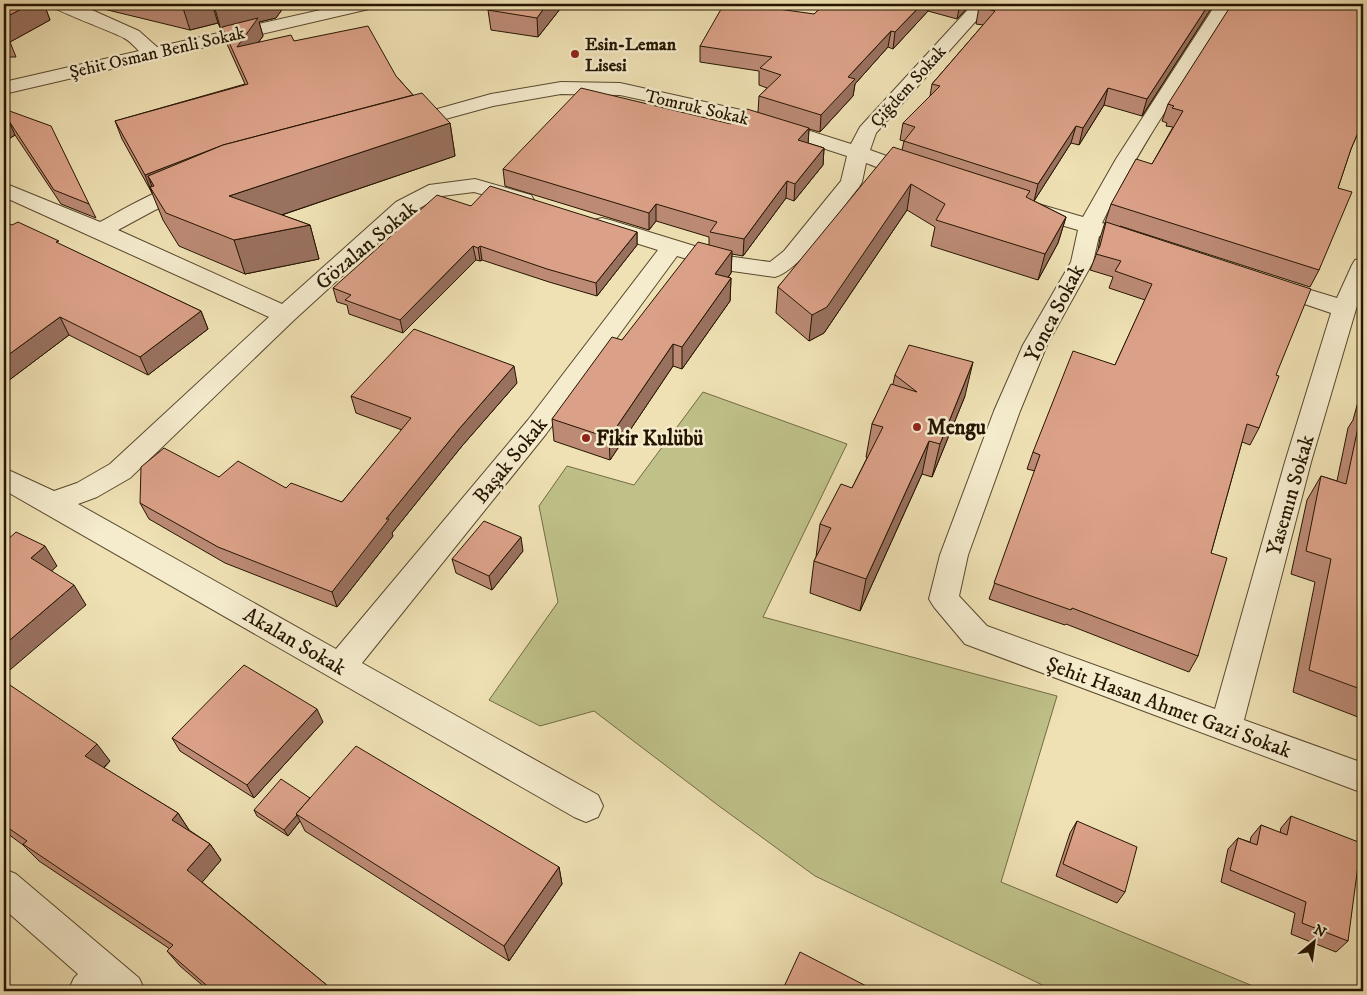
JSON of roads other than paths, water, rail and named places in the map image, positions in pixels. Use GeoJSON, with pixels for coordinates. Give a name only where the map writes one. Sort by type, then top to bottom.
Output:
{"type":"FeatureCollection","features":[{"type":"Feature","properties":{"kind":"street"},"geometry":{"type":"LineString","coordinates":[[57,4],[82,7],[133,35],[152,53]]}},
{"type":"Feature","properties":{"kind":"street","name":"Şehit Osman Benli Sokak"},"geometry":{"type":"LineString","coordinates":[[4,88],[339,7],[369,4]]}},
{"type":"Feature","properties":{"kind":"street","name":"Çiğdem Sokak"},"geometry":{"type":"LineString","coordinates":[[672,247],[725,263],[774,270],[792,256],[851,182],[858,153],[867,131],[982,4]]}},
{"type":"Feature","properties":{"kind":"street","name":"Yonca Sokak"},"geometry":{"type":"LineString","coordinates":[[976,635],[944,599],[954,555],[1007,411],[1035,345],[1082,262],[1090,226],[1108,189],[1225,4]]}},
{"type":"Feature","properties":{"kind":"street","name":"Tomruk Sokak"},"geometry":{"type":"LineString","coordinates":[[387,128],[492,100],[561,88],[620,89],[743,116],[936,179]]}},
{"type":"Feature","properties":{"kind":"street"},"geometry":{"type":"LineString","coordinates":[[101,231],[147,205],[209,180]]}},
{"type":"Feature","properties":{"kind":"street","name":"Gözalan Sokak"},"geometry":{"type":"LineString","coordinates":[[52,503],[87,490],[120,471],[404,207],[437,190],[475,185],[541,206]]}},
{"type":"Feature","properties":{"kind":"street"},"geometry":{"type":"LineString","coordinates":[[4,189],[101,231],[285,316]]}},
{"type":"Feature","properties":{"kind":"street"},"geometry":{"type":"LineString","coordinates":[[1008,202],[1156,247]]}},
{"type":"Feature","properties":{"kind":"street"},"geometry":{"type":"LineString","coordinates":[[578,217],[672,247]]}},
{"type":"Feature","properties":{"kind":"street","name":"Başak Sokak"},"geometry":{"type":"LineString","coordinates":[[340,666],[537,427],[672,247]]}},
{"type":"Feature","properties":{"kind":"street","name":"Yasemın Sokak"},"geometry":{"type":"LineString","coordinates":[[1226,728],[1298,462],[1344,309],[1363,265]]}},
{"type":"Feature","properties":{"kind":"street"},"geometry":{"type":"LineString","coordinates":[[1250,278],[1344,309]]}},
{"type":"Feature","properties":{"kind":"street","name":"Akalan Sokak"},"geometry":{"type":"LineString","coordinates":[[4,478],[52,503],[586,806]]}},
{"type":"Feature","properties":{"kind":"street","name":"Şehit Hasan Ahmet Gazi Sokak"},"geometry":{"type":"LineString","coordinates":[[976,635],[1363,778]]}},
{"type":"Feature","properties":{"kind":"street"},"geometry":{"type":"LineString","coordinates":[[4,886],[106,985]]}},
{"type":"Feature","properties":{"kind":"place","name":"Esin-Leman Lisesi"},"geometry":{"type":"Point","coordinates":[575,54]}},
{"type":"Feature","properties":{"kind":"place","name":"Mengu"},"geometry":{"type":"Point","coordinates":[917,427]}},
{"type":"Feature","properties":{"kind":"place","name":"Fikir Kulübü"},"geometry":{"type":"Point","coordinates":[586,438]}}]}
